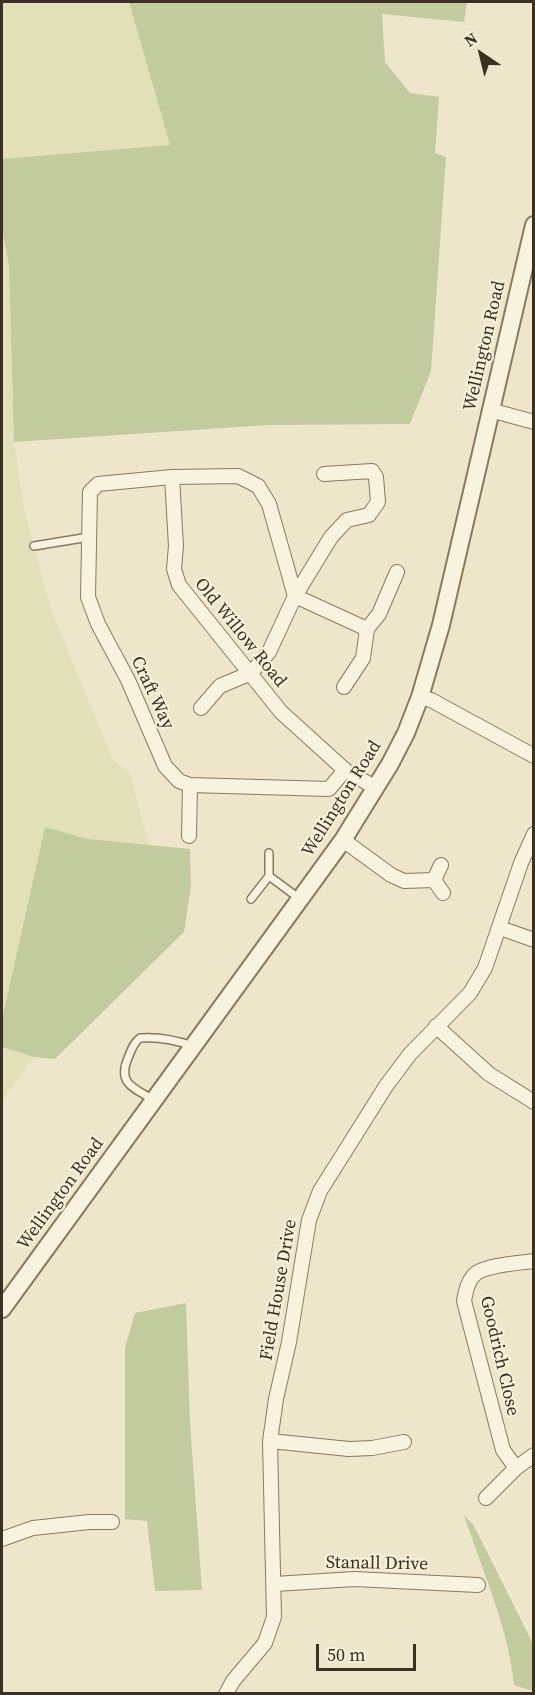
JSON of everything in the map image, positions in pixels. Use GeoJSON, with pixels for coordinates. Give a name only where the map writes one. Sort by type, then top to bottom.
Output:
{"type":"FeatureCollection","features":[{"type":"Feature","properties":{"kind":"street","name":"Wellington Road"},"geometry":{"type":"LineString","coordinates":[[2,1309],[343,840],[376,788],[406,733],[420,697],[441,625],[534,225]]}},
{"type":"Feature","properties":{"kind":"street"},"geometry":{"type":"LineString","coordinates":[[490,410],[534,422]]}},
{"type":"Feature","properties":{"kind":"street"},"geometry":{"type":"LineString","coordinates":[[201,708],[220,686],[251,673],[269,652],[295,596],[331,537],[347,520],[369,515],[378,502],[376,477],[372,471],[324,474]]}},
{"type":"Feature","properties":{"kind":"street"},"geometry":{"type":"LineString","coordinates":[[172,477],[238,476],[258,486],[268,504],[295,596],[367,629]]}},
{"type":"Feature","properties":{"kind":"street","name":"Craft Way"},"geometry":{"type":"LineString","coordinates":[[172,477],[98,484],[90,492],[88,597],[98,624],[128,680],[165,766],[178,781],[190,785]]}},
{"type":"Feature","properties":{"kind":"street","name":"Old Willow Road"},"geometry":{"type":"LineString","coordinates":[[172,477],[176,546],[174,569],[179,585],[281,712],[345,770]]}},
{"type":"Feature","properties":{"kind":"street"},"geometry":{"type":"LineString","coordinates":[[344,687],[363,658],[367,629],[379,614],[397,572]]}},
{"type":"Feature","properties":{"kind":"street"},"geometry":{"type":"LineString","coordinates":[[420,697],[430,700],[534,756]]}},
{"type":"Feature","properties":{"kind":"street"},"geometry":{"type":"LineString","coordinates":[[189,836],[190,785],[329,789],[345,770],[376,788]]}},
{"type":"Feature","properties":{"kind":"street","name":"Field House Drive"},"geometry":{"type":"LineString","coordinates":[[226,1694],[233,1681],[265,1643],[274,1617],[270,1441],[309,1220],[320,1191],[386,1086],[410,1054],[470,993],[485,968],[521,863],[534,834]]}},
{"type":"Feature","properties":{"kind":"street"},"geometry":{"type":"LineString","coordinates":[[343,840],[391,875],[404,881],[434,880]]}},
{"type":"Feature","properties":{"kind":"street"},"geometry":{"type":"LineString","coordinates":[[434,880],[441,866]]}},
{"type":"Feature","properties":{"kind":"street"},"geometry":{"type":"LineString","coordinates":[[434,880],[443,893]]}},
{"type":"Feature","properties":{"kind":"street"},"geometry":{"type":"LineString","coordinates":[[500,928],[534,940]]}},
{"type":"Feature","properties":{"kind":"street"},"geometry":{"type":"LineString","coordinates":[[436,1026],[489,1074],[534,1102]]}},
{"type":"Feature","properties":{"kind":"street","name":"Goodrich Close"},"geometry":{"type":"LineString","coordinates":[[516,1468],[503,1450],[464,1301],[467,1285],[476,1273],[534,1260]]}},
{"type":"Feature","properties":{"kind":"street"},"geometry":{"type":"LineString","coordinates":[[270,1441],[349,1449],[372,1448],[404,1442]]}},
{"type":"Feature","properties":{"kind":"street"},"geometry":{"type":"LineString","coordinates":[[486,1498],[516,1468],[534,1455]]}},
{"type":"Feature","properties":{"kind":"street"},"geometry":{"type":"LineString","coordinates":[[2,1539],[33,1528],[112,1522]]}},
{"type":"Feature","properties":{"kind":"street","name":"Stanall Drive"},"geometry":{"type":"LineString","coordinates":[[275,1584],[354,1579],[478,1585]]}},
{"type":"Feature","properties":{"kind":"lane"},"geometry":{"type":"LineString","coordinates":[[34,546],[89,537]]}},
{"type":"Feature","properties":{"kind":"lane"},"geometry":{"type":"LineString","coordinates":[[251,899],[268,876],[269,853]]}},
{"type":"Feature","properties":{"kind":"lane"},"geometry":{"type":"LineString","coordinates":[[268,876],[300,899]]}},
{"type":"Feature","properties":{"kind":"lane"},"geometry":{"type":"LineString","coordinates":[[154,1100],[138,1091],[123,1075],[136,1040],[146,1037],[181,1042],[193,1047]]}},
{"type":"Feature","properties":{"kind":"shaded area"},"geometry":{"type":"Polygon","coordinates":[[[2,2],[129,2],[170,145],[2,159],[2,2]]]}},
{"type":"Feature","properties":{"kind":"shaded area"},"geometry":{"type":"Polygon","coordinates":[[[2,229],[9,265],[14,442],[25,513],[52,612],[113,760],[130,773],[149,846],[88,839],[45,827],[2,1019],[2,229]]]}},
{"type":"Feature","properties":{"kind":"shaded area"},"geometry":{"type":"Polygon","coordinates":[[[2,1047],[34,1057],[2,1101],[2,1047]]]}},
{"type":"Feature","properties":{"kind":"green space"},"geometry":{"type":"Polygon","coordinates":[[[129,2],[467,2],[464,22],[382,14],[385,62],[410,93],[439,97],[435,153],[446,157],[431,371],[410,424],[268,425],[14,442],[9,265],[2,229],[2,159],[170,145],[129,2]]]}},
{"type":"Feature","properties":{"kind":"green space"},"geometry":{"type":"Polygon","coordinates":[[[45,827],[88,839],[190,849],[191,886],[184,932],[55,1059],[34,1057],[2,1047],[2,1019],[45,827]]]}},
{"type":"Feature","properties":{"kind":"green space"},"geometry":{"type":"Polygon","coordinates":[[[186,1303],[190,1423],[202,1590],[155,1591],[147,1521],[125,1519],[125,1348],[135,1313],[186,1303]]]}},
{"type":"Feature","properties":{"kind":"green space"},"geometry":{"type":"Polygon","coordinates":[[[464,1515],[474,1526],[530,1638],[533,1646],[533,1691],[514,1685],[506,1641],[494,1598],[464,1515]]]}}]}
